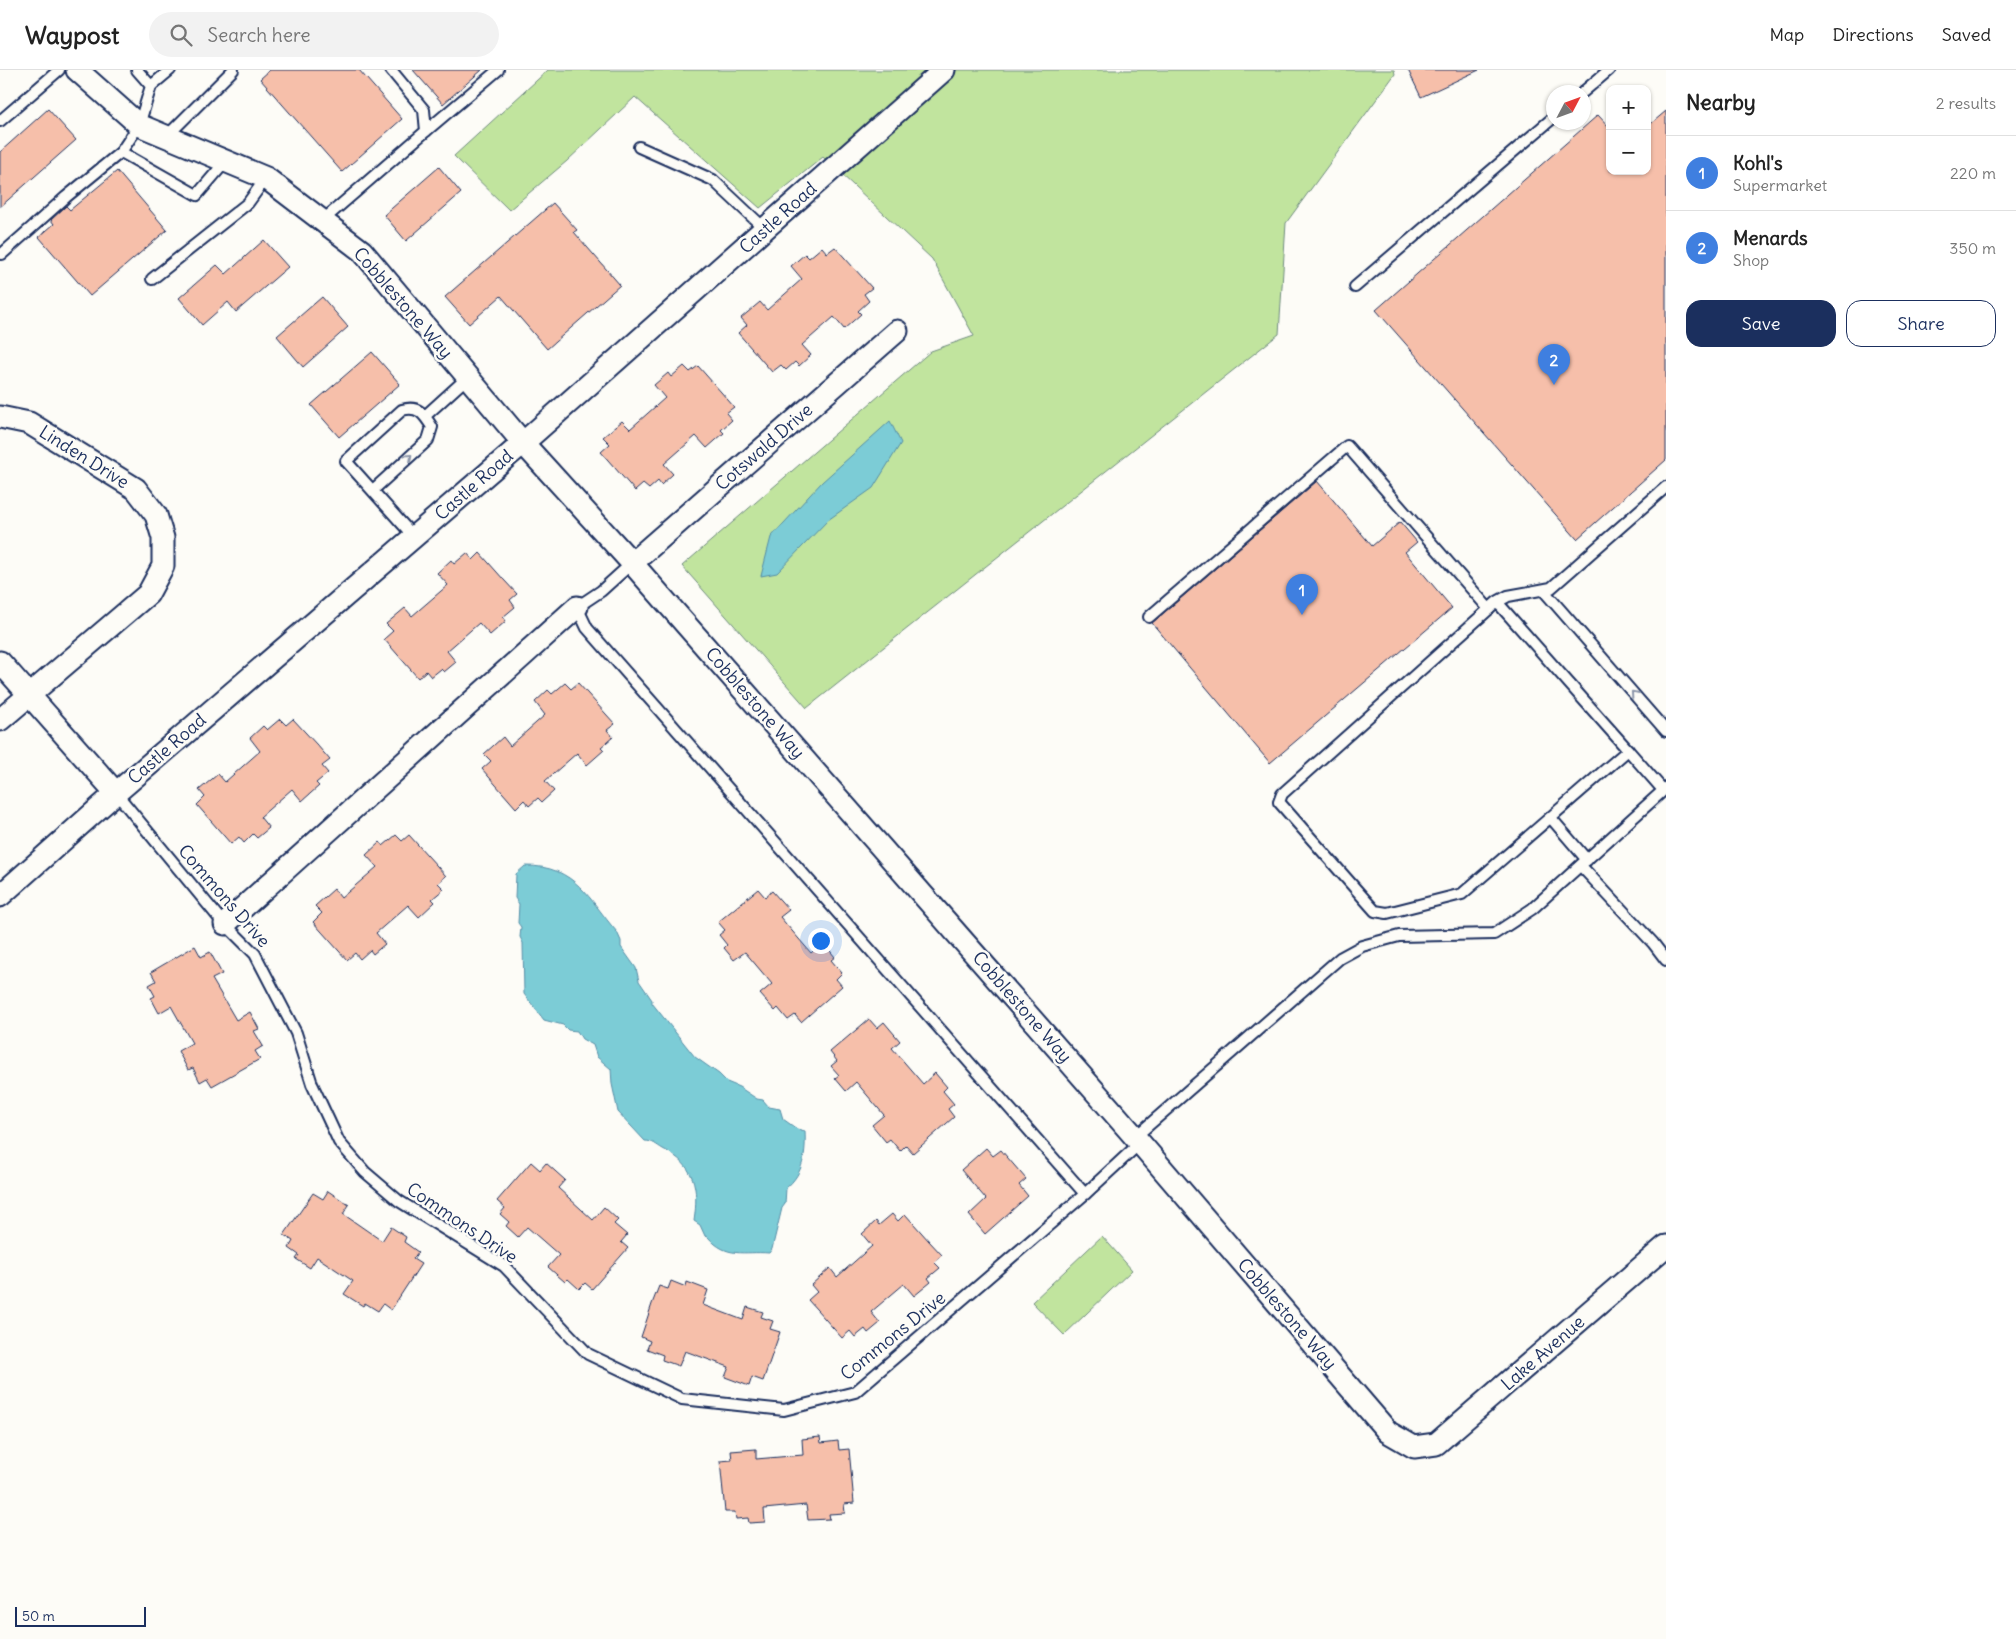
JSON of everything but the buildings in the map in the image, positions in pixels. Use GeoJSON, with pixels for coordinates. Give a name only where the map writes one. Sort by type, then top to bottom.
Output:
{"type":"FeatureCollection","features":[{"type":"Feature","properties":{"kind":"street","name":"Cobblestone Way"},"geometry":{"type":"LineString","coordinates":[[77,70],[139,125],[266,178],[362,251],[523,443],[632,563],[1138,1140],[1388,1432],[1414,1447]]}},
{"type":"Feature","properties":{"kind":"street","name":"Castle Road"},"geometry":{"type":"LineString","coordinates":[[0,896],[116,793],[523,443],[944,70]]}},
{"type":"Feature","properties":{"kind":"street","name":"Cotswald Drive"},"geometry":{"type":"LineString","coordinates":[[632,563],[897,331]]}},
{"type":"Feature","properties":{"kind":"street","name":"Linden Drive"},"geometry":{"type":"LineString","coordinates":[[0,417],[29,423],[136,489],[156,515],[163,538],[163,566],[148,594],[0,720]]}},
{"type":"Feature","properties":{"kind":"street"},"geometry":{"type":"LineString","coordinates":[[225,924],[577,607]]}},
{"type":"Feature","properties":{"kind":"street"},"geometry":{"type":"LineString","coordinates":[[0,662],[28,696],[116,793]]}},
{"type":"Feature","properties":{"kind":"street","name":"Lake Avenue"},"geometry":{"type":"LineString","coordinates":[[1414,1447],[1436,1444],[1666,1246]]}},
{"type":"Feature","properties":{"kind":"lane"},"geometry":{"type":"LineString","coordinates":[[0,121],[59,70]]}},
{"type":"Feature","properties":{"kind":"lane"},"geometry":{"type":"LineString","coordinates":[[137,70],[151,86]]}},
{"type":"Feature","properties":{"kind":"lane"},"geometry":{"type":"LineString","coordinates":[[2,254],[66,197],[121,152],[139,125],[151,86],[170,70]]}},
{"type":"Feature","properties":{"kind":"lane"},"geometry":{"type":"LineString","coordinates":[[167,136],[233,70]]}},
{"type":"Feature","properties":{"kind":"lane"},"geometry":{"type":"LineString","coordinates":[[391,70],[424,110],[426,131]]}},
{"type":"Feature","properties":{"kind":"lane"},"geometry":{"type":"LineString","coordinates":[[322,221],[498,70]]}},
{"type":"Feature","properties":{"kind":"lane"},"geometry":{"type":"LineString","coordinates":[[1591,85],[1609,70]]}},
{"type":"Feature","properties":{"kind":"lane"},"geometry":{"type":"LineString","coordinates":[[1354,287],[1546,124]]}},
{"type":"Feature","properties":{"kind":"lane"},"geometry":{"type":"LineString","coordinates":[[639,146],[687,166],[713,180],[765,229]]}},
{"type":"Feature","properties":{"kind":"lane"},"geometry":{"type":"LineString","coordinates":[[121,152],[197,194],[226,162]]}},
{"type":"Feature","properties":{"kind":"lane"},"geometry":{"type":"LineString","coordinates":[[152,280],[248,203],[266,178]]}},
{"type":"Feature","properties":{"kind":"lane"},"geometry":{"type":"LineString","coordinates":[[425,416],[468,377]]}},
{"type":"Feature","properties":{"kind":"lane"},"geometry":{"type":"LineString","coordinates":[[373,490],[428,440],[432,427],[419,409],[410,407],[402,410],[346,460],[414,537]]}},
{"type":"Feature","properties":{"kind":"lane"},"geometry":{"type":"LineString","coordinates":[[1149,617],[1347,446],[1665,789]]}},
{"type":"Feature","properties":{"kind":"lane"},"geometry":{"type":"LineString","coordinates":[[1628,750],[1462,894],[1387,913],[1375,912],[1279,802],[1282,794],[1493,605],[1508,596],[1544,591],[1551,588],[1666,487]]}},
{"type":"Feature","properties":{"kind":"lane"},"geometry":{"type":"LineString","coordinates":[[632,563],[601,591],[577,607],[594,636],[1085,1194]]}},
{"type":"Feature","properties":{"kind":"lane"},"geometry":{"type":"LineString","coordinates":[[1544,591],[1666,731]]}},
{"type":"Feature","properties":{"kind":"lane","name":"Commons Drive"},"geometry":{"type":"LineString","coordinates":[[116,793],[225,924],[255,954],[296,1033],[312,1084],[339,1142],[365,1172],[399,1201],[504,1266],[588,1354],[682,1399],[784,1410],[855,1392],[1085,1194],[1138,1140],[1340,958],[1362,946],[1399,936],[1494,934],[1532,909],[1665,789]]}},
{"type":"Feature","properties":{"kind":"lane"},"geometry":{"type":"LineString","coordinates":[[1551,818],[1584,863],[1666,960]]}},
{"type":"Feature","properties":{"kind":"green space"},"geometry":{"type":"Polygon","coordinates":[[[548,70],[1394,70],[1395,74],[1286,223],[1279,334],[807,708],[682,566],[931,351],[974,336],[932,259],[823,157],[760,208],[635,97],[567,161],[509,210],[454,156],[548,70]]]}},
{"type":"Feature","properties":{"kind":"green space"},"geometry":{"type":"Polygon","coordinates":[[[1102,1236],[1132,1270],[1064,1335],[1032,1302],[1102,1236]]]}},
{"type":"Feature","properties":{"kind":"water"},"geometry":{"type":"Polygon","coordinates":[[[890,421],[901,443],[873,488],[828,520],[777,573],[761,576],[771,537],[822,482],[890,421]]]}},
{"type":"Feature","properties":{"kind":"water"},"geometry":{"type":"Polygon","coordinates":[[[525,866],[542,867],[557,871],[580,887],[617,932],[621,941],[621,947],[636,968],[639,981],[652,1000],[652,1003],[695,1057],[727,1082],[739,1087],[757,1099],[763,1100],[769,1107],[780,1109],[783,1119],[797,1129],[805,1131],[803,1162],[797,1176],[786,1188],[785,1204],[782,1208],[772,1249],[769,1253],[729,1251],[705,1236],[700,1225],[694,1221],[695,1187],[688,1170],[674,1155],[652,1142],[645,1141],[618,1112],[611,1069],[597,1057],[593,1045],[582,1039],[577,1031],[568,1030],[563,1025],[544,1020],[524,994],[523,943],[520,937],[521,927],[518,923],[519,904],[515,898],[516,874],[525,866]]]}},
{"type":"Feature","properties":{"kind":"place","name":"Menards"},"geometry":{"type":"Point","coordinates":[1554,385]}},
{"type":"Feature","properties":{"kind":"place","name":"Kohl's"},"geometry":{"type":"Point","coordinates":[1302,615]}}]}
